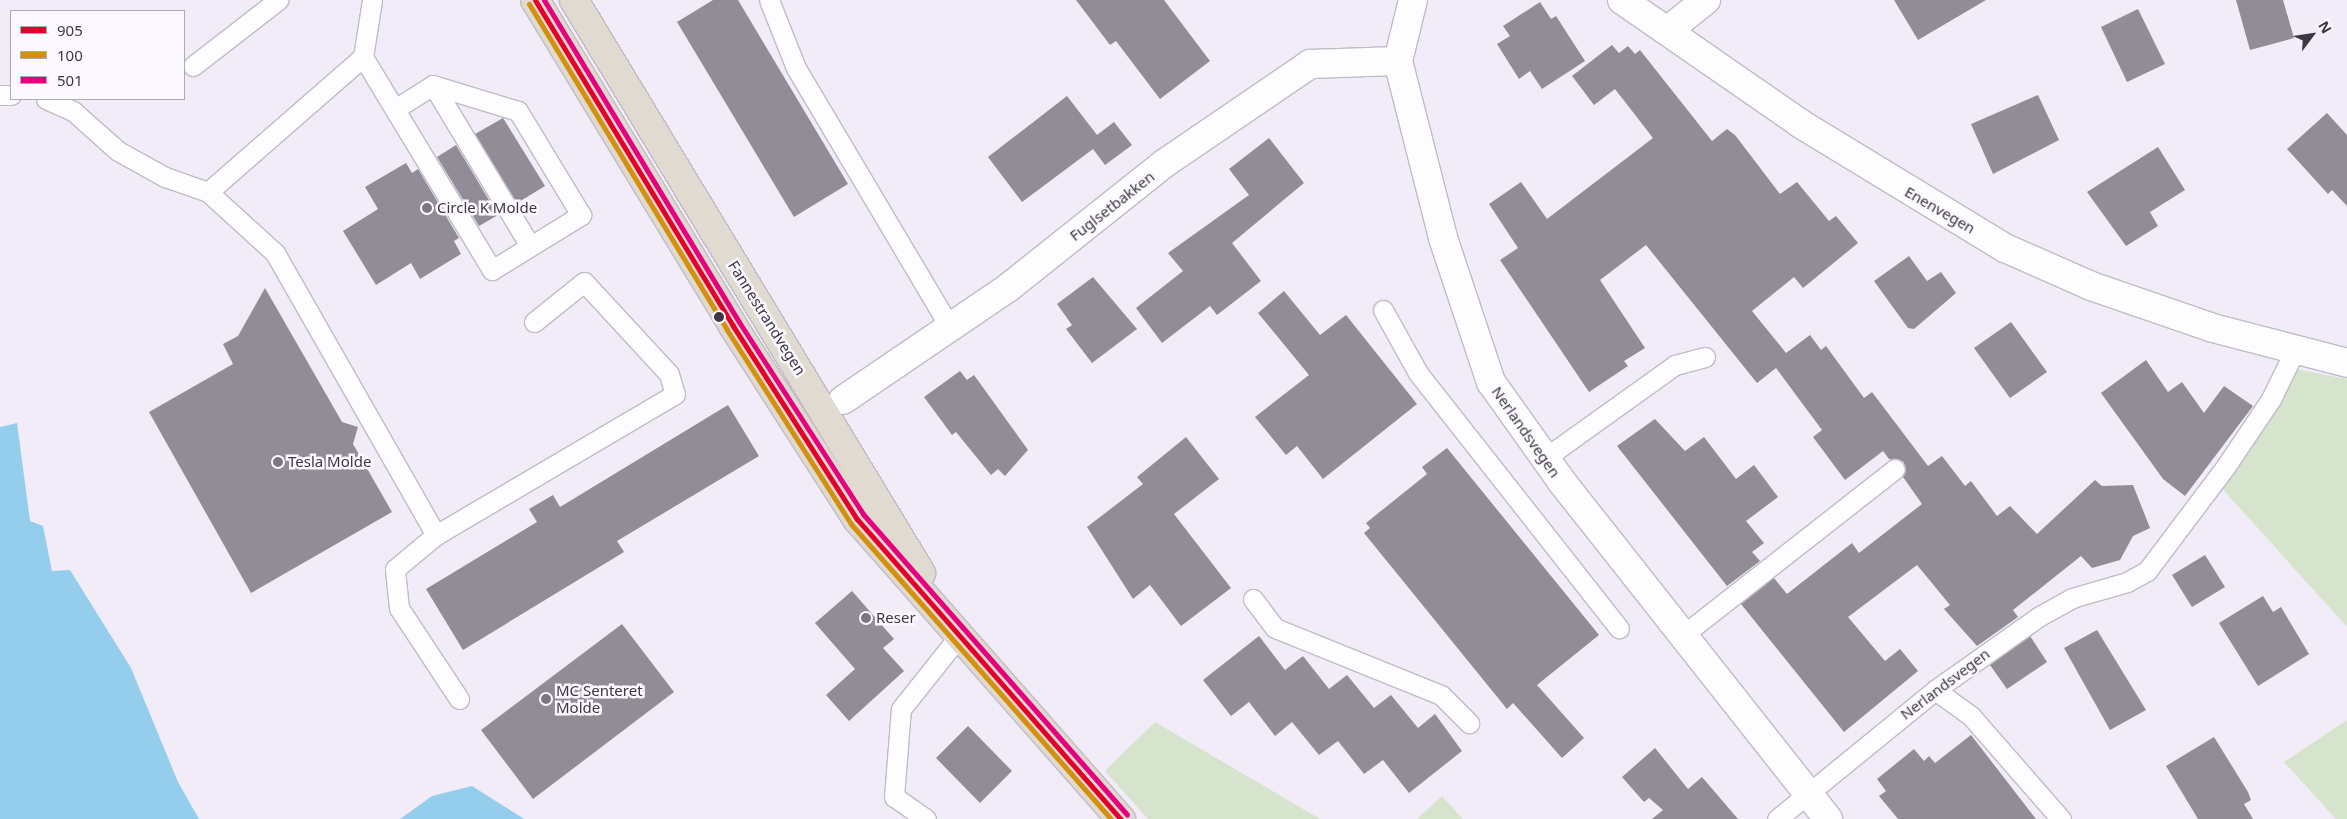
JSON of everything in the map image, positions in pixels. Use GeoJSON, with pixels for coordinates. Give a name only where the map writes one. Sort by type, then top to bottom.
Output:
{"type":"FeatureCollection","features":[{"type":"Feature","properties":{"kind":"highway","name":"Fannestrandvegen"},"geometry":{"type":"LineString","coordinates":[[535,0],[733,326],[857,518],[1121,819]]}},
{"type":"Feature","properties":{"kind":"highway","name":"Fannestrandvegen"},"geometry":{"type":"LineString","coordinates":[[574,0],[959,636]]}},
{"type":"Feature","properties":{"kind":"street","name":"Nerlandsvegen"},"geometry":{"type":"LineString","coordinates":[[1413,0],[1398,61],[1443,238],[1491,382],[1545,458],[1828,819]]}},
{"type":"Feature","properties":{"kind":"street","name":"Enenvegen"},"geometry":{"type":"LineString","coordinates":[[1622,0],[1801,124],[2005,248],[2091,286],[2294,352],[2347,363]]}},
{"type":"Feature","properties":{"kind":"street"},"geometry":{"type":"LineString","coordinates":[[1667,31],[1706,0]]}},
{"type":"Feature","properties":{"kind":"street","name":"Fuglsetbakken"},"geometry":{"type":"LineString","coordinates":[[843,400],[1009,287],[1165,163],[1310,64],[1398,61]]}},
{"type":"Feature","properties":{"kind":"lane"},"geometry":{"type":"LineString","coordinates":[[193,66],[278,0]]}},
{"type":"Feature","properties":{"kind":"lane"},"geometry":{"type":"LineString","coordinates":[[208,192],[363,57],[372,0]]}},
{"type":"Feature","properties":{"kind":"lane"},"geometry":{"type":"LineString","coordinates":[[769,0],[796,68],[950,327]]}},
{"type":"Feature","properties":{"kind":"lane"},"geometry":{"type":"LineString","coordinates":[[363,57],[492,270],[581,215],[518,111],[434,85],[395,109]]}},
{"type":"Feature","properties":{"kind":"lane"},"geometry":{"type":"LineString","coordinates":[[434,85],[530,246]]}},
{"type":"Feature","properties":{"kind":"lane"},"geometry":{"type":"LineString","coordinates":[[48,100],[73,111],[118,151],[165,177],[208,192],[275,253],[436,535]]}},
{"type":"Feature","properties":{"kind":"lane"},"geometry":{"type":"LineString","coordinates":[[459,698],[399,608],[396,569],[436,535],[675,394],[669,374],[584,282],[534,322]]}},
{"type":"Feature","properties":{"kind":"lane"},"geometry":{"type":"LineString","coordinates":[[1383,310],[1418,373],[1619,628]]}},
{"type":"Feature","properties":{"kind":"lane","name":"Nerlandsvegen"},"geometry":{"type":"LineString","coordinates":[[1808,793],[1935,690],[2038,617],[2093,592],[2137,578],[2169,548],[2271,400],[2294,352]]}},
{"type":"Feature","properties":{"kind":"lane"},"geometry":{"type":"LineString","coordinates":[[1545,458],[1675,365],[1705,357]]}},
{"type":"Feature","properties":{"kind":"lane"},"geometry":{"type":"LineString","coordinates":[[1683,635],[1895,469]]}},
{"type":"Feature","properties":{"kind":"lane"},"geometry":{"type":"LineString","coordinates":[[1253,599],[1274,628],[1441,695],[1469,722]]}},
{"type":"Feature","properties":{"kind":"lane"},"geometry":{"type":"LineString","coordinates":[[926,819],[894,797],[901,709],[959,636]]}},
{"type":"Feature","properties":{"kind":"lane"},"geometry":{"type":"LineString","coordinates":[[1935,690],[1971,716],[2061,819]]}},
{"type":"Feature","properties":{"kind":"lane"},"geometry":{"type":"LineString","coordinates":[[1777,819],[1808,793]]}},
{"type":"Feature","properties":{"kind":"green space"},"geometry":{"type":"Polygon","coordinates":[[[2295,369],[2347,379],[2347,627],[2218,484],[2295,369]]]}},
{"type":"Feature","properties":{"kind":"green space"},"geometry":{"type":"Polygon","coordinates":[[[2347,720],[2347,819],[2336,819],[2284,762],[2347,720]]]}},
{"type":"Feature","properties":{"kind":"green space"},"geometry":{"type":"Polygon","coordinates":[[[1155,722],[1320,819],[1148,819],[1105,771],[1155,722]]]}},
{"type":"Feature","properties":{"kind":"green space"},"geometry":{"type":"Polygon","coordinates":[[[1442,796],[1463,819],[1417,819],[1442,796]]]}},
{"type":"Feature","properties":{"kind":"water"},"geometry":{"type":"Polygon","coordinates":[[[17,423],[30,521],[43,526],[52,571],[70,570],[131,668],[178,782],[199,819],[0,819],[0,427],[17,423]]]}},
{"type":"Feature","properties":{"kind":"water"},"geometry":{"type":"Polygon","coordinates":[[[472,786],[524,819],[400,819],[432,796],[472,786]]]}},
{"type":"Feature","properties":{"kind":"building"},"geometry":{"type":"Polygon","coordinates":[[[713,0],[738,0],[848,184],[794,217],[677,22],[713,0]]]}},
{"type":"Feature","properties":{"kind":"building"},"geometry":{"type":"Polygon","coordinates":[[[1076,0],[1164,0],[1210,61],[1160,99],[1116,41],[1110,45],[1076,0]]]}},
{"type":"Feature","properties":{"kind":"building"},"geometry":{"type":"Polygon","coordinates":[[[1894,0],[1986,0],[1918,40],[1894,0]]]}},
{"type":"Feature","properties":{"kind":"building"},"geometry":{"type":"Polygon","coordinates":[[[2236,0],[2283,0],[2294,38],[2250,50],[2236,0]]]}},
{"type":"Feature","properties":{"kind":"building"},"geometry":{"type":"Polygon","coordinates":[[[1540,2],[1551,19],[1556,16],[1585,61],[1542,89],[1530,71],[1519,79],[1497,44],[1510,36],[1503,26],[1540,2]]]}},
{"type":"Feature","properties":{"kind":"building"},"geometry":{"type":"Polygon","coordinates":[[[2138,9],[2165,64],[2127,82],[2101,27],[2138,9]]]}},
{"type":"Feature","properties":{"kind":"building"},"geometry":{"type":"Polygon","coordinates":[[[1612,45],[1619,53],[1628,46],[1635,54],[1640,50],[1712,141],[1727,129],[1735,135],[1780,194],[1797,182],[1829,221],[1836,216],[1858,243],[1803,288],[1794,277],[1752,311],[1786,353],[1810,335],[1821,350],[1826,346],[1864,398],[1872,392],[1928,466],[1942,456],[1965,486],[1971,481],[1997,516],[2010,506],[2037,534],[2095,480],[2102,486],[2133,485],[2150,528],[2133,536],[2120,560],[2092,568],[2081,556],[2013,610],[2018,617],[1977,646],[1944,609],[1950,605],[1917,565],[1848,617],[1885,661],[1900,649],[1918,671],[1844,732],[1741,604],[1774,578],[1787,594],[1852,543],[1859,553],[1922,504],[1903,477],[1904,462],[1889,459],[1883,451],[1845,480],[1813,437],[1822,430],[1776,368],[1757,383],[1646,245],[1600,280],[1645,348],[1624,361],[1628,366],[1589,392],[1500,260],[1518,248],[1489,204],[1521,182],[1547,219],[1653,138],[1615,89],[1594,105],[1572,76],[1612,45]]]}},
{"type":"Feature","properties":{"kind":"building"},"geometry":{"type":"Polygon","coordinates":[[[2038,95],[2059,140],[1993,174],[1971,124],[2038,95]]]}},
{"type":"Feature","properties":{"kind":"building"},"geometry":{"type":"Polygon","coordinates":[[[1067,96],[1097,135],[1114,122],[1132,145],[1105,165],[1093,149],[1022,202],[988,157],[1067,96]]]}},
{"type":"Feature","properties":{"kind":"building"},"geometry":{"type":"Polygon","coordinates":[[[2327,113],[2347,135],[2347,206],[2332,190],[2328,194],[2287,149],[2327,113]]]}},
{"type":"Feature","properties":{"kind":"building"},"geometry":{"type":"Polygon","coordinates":[[[503,118],[545,186],[517,203],[475,134],[503,118]]]}},
{"type":"Feature","properties":{"kind":"building"},"geometry":{"type":"Polygon","coordinates":[[[1269,138],[1304,183],[1232,243],[1261,281],[1217,315],[1210,306],[1162,343],[1136,308],[1183,271],[1168,253],[1249,195],[1229,169],[1269,138]]]}},
{"type":"Feature","properties":{"kind":"building"},"geometry":{"type":"Polygon","coordinates":[[[456,145],[498,215],[479,226],[437,157],[456,145]]]}},
{"type":"Feature","properties":{"kind":"building"},"geometry":{"type":"Polygon","coordinates":[[[2158,147],[2185,190],[2150,212],[2158,226],[2126,246],[2087,192],[2158,147]]]}},
{"type":"Feature","properties":{"kind":"building"},"geometry":{"type":"Polygon","coordinates":[[[406,163],[412,173],[418,169],[459,238],[454,241],[461,254],[420,279],[411,263],[376,285],[343,231],[378,209],[365,187],[406,163]]]}},
{"type":"Feature","properties":{"kind":"building"},"geometry":{"type":"Polygon","coordinates":[[[1909,256],[1927,281],[1941,272],[1956,293],[1914,329],[1908,328],[1874,281],[1909,256]]]}},
{"type":"Feature","properties":{"kind":"building"},"geometry":{"type":"Polygon","coordinates":[[[1093,277],[1137,329],[1092,363],[1066,329],[1072,325],[1057,304],[1093,277]]]}},
{"type":"Feature","properties":{"kind":"building"},"geometry":{"type":"Polygon","coordinates":[[[265,288],[342,422],[358,427],[353,444],[392,512],[251,593],[149,412],[233,364],[223,344],[238,336],[265,288]]]}},
{"type":"Feature","properties":{"kind":"building"},"geometry":{"type":"Polygon","coordinates":[[[1284,291],[1320,335],[1346,315],[1417,404],[1323,479],[1297,446],[1286,455],[1255,417],[1309,375],[1258,313],[1284,291]]]}},
{"type":"Feature","properties":{"kind":"building"},"geometry":{"type":"Polygon","coordinates":[[[2011,322],[2047,372],[2010,398],[1974,348],[2011,322]]]}},
{"type":"Feature","properties":{"kind":"building"},"geometry":{"type":"Polygon","coordinates":[[[2146,360],[2168,392],[2182,382],[2204,413],[2224,386],[2253,406],[2185,496],[2163,479],[2101,393],[2146,360]]]}},
{"type":"Feature","properties":{"kind":"building"},"geometry":{"type":"Polygon","coordinates":[[[960,371],[967,380],[974,375],[1028,450],[1005,476],[998,469],[991,475],[956,432],[952,435],[924,397],[960,371]]]}},
{"type":"Feature","properties":{"kind":"building"},"geometry":{"type":"Polygon","coordinates":[[[728,405],[759,456],[617,541],[624,552],[463,650],[426,589],[537,522],[529,509],[553,495],[560,507],[728,405]]]}},
{"type":"Feature","properties":{"kind":"building"},"geometry":{"type":"Polygon","coordinates":[[[1655,419],[1685,451],[1704,437],[1736,479],[1754,465],[1778,497],[1746,521],[1764,543],[1752,552],[1760,561],[1727,586],[1617,446],[1655,419]]]}},
{"type":"Feature","properties":{"kind":"building"},"geometry":{"type":"Polygon","coordinates":[[[1186,437],[1219,479],[1174,514],[1231,588],[1181,626],[1150,585],[1133,599],[1087,527],[1143,484],[1137,477],[1186,437]]]}},
{"type":"Feature","properties":{"kind":"building"},"geometry":{"type":"Polygon","coordinates":[[[1447,448],[1599,635],[1537,685],[1584,738],[1562,758],[1513,703],[1507,709],[1364,533],[1370,528],[1366,523],[1427,474],[1422,467],[1447,448]]]}},
{"type":"Feature","properties":{"kind":"building"},"geometry":{"type":"Polygon","coordinates":[[[2205,555],[2225,587],[2192,607],[2172,575],[2205,555]]]}},
{"type":"Feature","properties":{"kind":"building"},"geometry":{"type":"Polygon","coordinates":[[[852,591],[894,639],[883,648],[904,671],[849,721],[826,695],[855,669],[815,623],[852,591]]]}},
{"type":"Feature","properties":{"kind":"building"},"geometry":{"type":"Polygon","coordinates":[[[2263,596],[2273,612],[2281,607],[2309,654],[2258,686],[2219,623],[2263,596]]]}},
{"type":"Feature","properties":{"kind":"building"},"geometry":{"type":"Polygon","coordinates":[[[622,624],[674,692],[533,799],[481,730],[622,624]]]}},
{"type":"Feature","properties":{"kind":"building"},"geometry":{"type":"Polygon","coordinates":[[[2097,630],[2146,710],[2110,730],[2064,648],[2097,630]]]}},
{"type":"Feature","properties":{"kind":"building"},"geometry":{"type":"Polygon","coordinates":[[[1259,636],[1285,670],[1303,656],[1329,689],[1347,675],[1374,708],[1391,695],[1418,728],[1435,714],[1462,751],[1409,793],[1383,760],[1364,774],[1338,741],[1319,755],[1292,722],[1275,736],[1249,702],[1231,716],[1203,680],[1259,636]]]}},
{"type":"Feature","properties":{"kind":"building"},"geometry":{"type":"Polygon","coordinates":[[[2030,636],[2047,662],[2007,689],[1990,665],[2030,636]]]}},
{"type":"Feature","properties":{"kind":"building"},"geometry":{"type":"Polygon","coordinates":[[[968,726],[1012,771],[980,803],[936,758],[968,726]]]}},
{"type":"Feature","properties":{"kind":"building"},"geometry":{"type":"Polygon","coordinates":[[[1971,735],[2036,819],[1898,819],[1879,796],[1886,791],[1877,779],[1914,749],[1924,761],[1929,756],[1935,763],[1971,735]]]}},
{"type":"Feature","properties":{"kind":"building"},"geometry":{"type":"Polygon","coordinates":[[[2214,737],[2248,792],[2251,800],[2244,804],[2253,819],[2198,819],[2166,766],[2214,737]]]}},
{"type":"Feature","properties":{"kind":"building"},"geometry":{"type":"Polygon","coordinates":[[[1655,748],[1688,789],[1702,777],[1738,819],[1652,819],[1663,810],[1649,798],[1644,802],[1622,777],[1655,748]]]}},
{"type":"Feature","properties":{"kind":"transit line","name":"905"},"geometry":{"type":"LineString","coordinates":[[535,0],[733,326],[857,519],[1121,819]]}},
{"type":"Feature","properties":{"kind":"transit line","name":"501"},"geometry":{"type":"LineString","coordinates":[[544,0],[739,322],[863,514],[1127,814]]}},
{"type":"Feature","properties":{"kind":"transit line","name":"100"},"geometry":{"type":"LineString","coordinates":[[529,4],[727,330],[851,524],[1111,819]]}},
{"type":"Feature","properties":{"kind":"place","name":"Circle K Molde"},"geometry":{"type":"Point","coordinates":[427,208]}},
{"type":"Feature","properties":{"kind":"place","name":"Tesla Molde"},"geometry":{"type":"Point","coordinates":[278,462]}},
{"type":"Feature","properties":{"kind":"place","name":"Reser"},"geometry":{"type":"Point","coordinates":[866,618]}},
{"type":"Feature","properties":{"kind":"place","name":"MC Senteret Molde"},"geometry":{"type":"Point","coordinates":[546,699]}}]}
